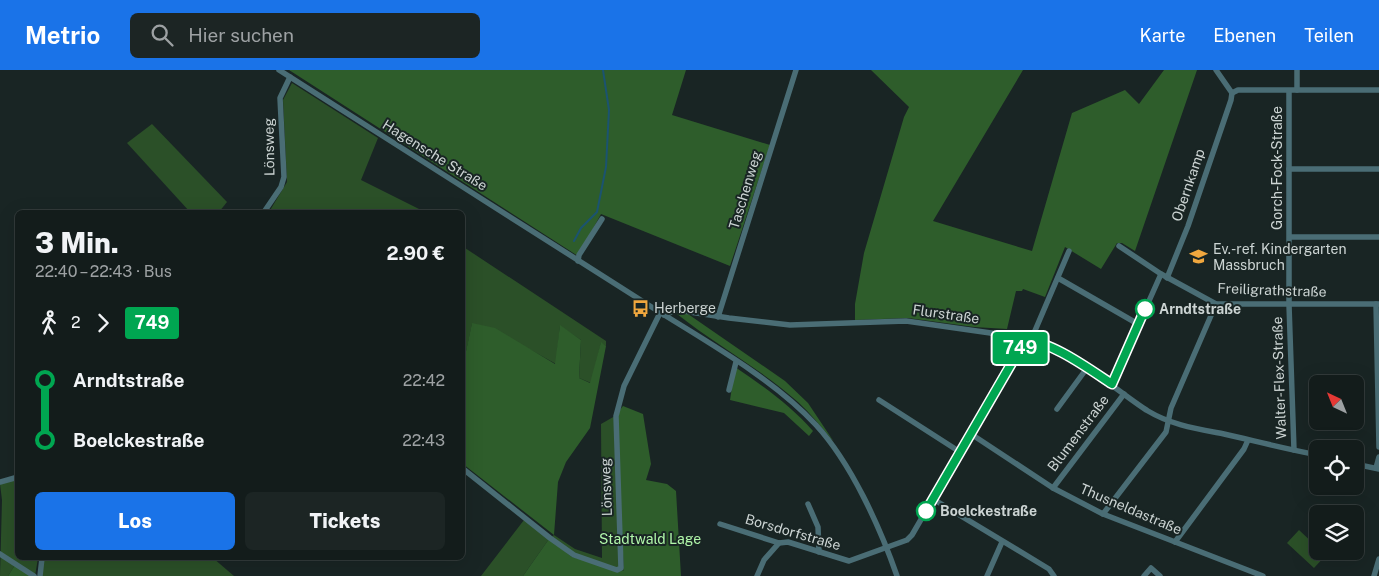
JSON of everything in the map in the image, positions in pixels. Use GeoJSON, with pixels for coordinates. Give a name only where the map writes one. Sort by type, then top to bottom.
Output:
{"type":"FeatureCollection","features":[{"type":"Feature","properties":{"kind":"street","name":"Hagensche Straße"},"geometry":{"type":"LineString","coordinates":[[279,70],[662,314],[792,401],[818,426],[855,481],[887,546],[897,576]]}},
{"type":"Feature","properties":{"kind":"street","name":"Taschenweg"},"geometry":{"type":"LineString","coordinates":[[718,317],[796,70]]}},
{"type":"Feature","properties":{"kind":"street"},"geometry":{"type":"LineString","coordinates":[[1216,70],[1232,93],[1238,90],[1379,90]]}},
{"type":"Feature","properties":{"kind":"street","name":"Gorch-Fock-Straße"},"geometry":{"type":"LineString","coordinates":[[1297,70],[1297,90]]}},
{"type":"Feature","properties":{"kind":"street","name":"Lönsweg"},"geometry":{"type":"LineString","coordinates":[[265,210],[281,187],[284,177],[280,98],[290,77]]}},
{"type":"Feature","properties":{"kind":"street","name":"Gorch-Fock-Straße"},"geometry":{"type":"LineString","coordinates":[[1289,91],[1289,305]]}},
{"type":"Feature","properties":{"kind":"street","name":"Obernkamp"},"geometry":{"type":"LineString","coordinates":[[1167,278],[1188,226],[1232,93]]}},
{"type":"Feature","properties":{"kind":"street"},"geometry":{"type":"LineString","coordinates":[[1289,169],[1379,169]]}},
{"type":"Feature","properties":{"kind":"street"},"geometry":{"type":"LineString","coordinates":[[578,261],[579,255],[602,219]]}},
{"type":"Feature","properties":{"kind":"street"},"geometry":{"type":"LineString","coordinates":[[1290,237],[1379,237]]}},
{"type":"Feature","properties":{"kind":"street","name":"Freiligrathstraße"},"geometry":{"type":"LineString","coordinates":[[1119,246],[1167,278],[1216,304],[1378,304]]}},
{"type":"Feature","properties":{"kind":"street"},"geometry":{"type":"LineString","coordinates":[[1031,340],[1069,251]]}},
{"type":"Feature","properties":{"kind":"street"},"geometry":{"type":"LineString","coordinates":[[1112,384],[1161,274]]}},
{"type":"Feature","properties":{"kind":"street"},"geometry":{"type":"LineString","coordinates":[[1058,278],[1138,324]]}},
{"type":"Feature","properties":{"kind":"street"},"geometry":{"type":"LineString","coordinates":[[1103,514],[1166,432],[1170,422],[1171,408],[1216,304]]}},
{"type":"Feature","properties":{"kind":"street"},"geometry":{"type":"LineString","coordinates":[[1378,304],[1379,447]]}},
{"type":"Feature","properties":{"kind":"street","name":"Walter-Flex-Straße"},"geometry":{"type":"LineString","coordinates":[[1289,305],[1294,450]]}},
{"type":"Feature","properties":{"kind":"street","name":"Flurstraße"},"geometry":{"type":"LineString","coordinates":[[662,314],[677,310],[755,322],[790,325],[906,321],[1019,337],[1024,342]]}},
{"type":"Feature","properties":{"kind":"street","name":"Lönsweg"},"geometry":{"type":"LineString","coordinates":[[465,470],[574,555],[617,570],[620,568],[616,416],[624,386],[662,314]]}},
{"type":"Feature","properties":{"kind":"street"},"geometry":{"type":"LineString","coordinates":[[887,546],[910,538],[1024,342],[1031,340],[1058,351],[1087,368],[1112,384],[1147,411],[1170,422],[1309,453]]}},
{"type":"Feature","properties":{"kind":"street"},"geometry":{"type":"LineString","coordinates":[[729,390],[736,362]]}},
{"type":"Feature","properties":{"kind":"street"},"geometry":{"type":"LineString","coordinates":[[1057,409],[1087,368]]}},
{"type":"Feature","properties":{"kind":"street","name":"Blumenstraße"},"geometry":{"type":"LineString","coordinates":[[1053,488],[1124,394]]}},
{"type":"Feature","properties":{"kind":"street"},"geometry":{"type":"LineString","coordinates":[[879,400],[960,452]]}},
{"type":"Feature","properties":{"kind":"street","name":"Thusneldastraße"},"geometry":{"type":"LineString","coordinates":[[971,434],[1053,488],[1103,514],[1263,576]]}},
{"type":"Feature","properties":{"kind":"street"},"geometry":{"type":"LineString","coordinates":[[1175,542],[1244,449],[1248,440]]}},
{"type":"Feature","properties":{"kind":"street"},"geometry":{"type":"LineString","coordinates":[[1364,466],[1378,469],[1379,457]]}},
{"type":"Feature","properties":{"kind":"street"},"geometry":{"type":"LineString","coordinates":[[0,482],[15,478]]}},
{"type":"Feature","properties":{"kind":"street"},"geometry":{"type":"LineString","coordinates":[[933,499],[1054,575]]}},
{"type":"Feature","properties":{"kind":"street"},"geometry":{"type":"LineString","coordinates":[[808,504],[818,527],[819,552]]}},
{"type":"Feature","properties":{"kind":"street","name":"Borsdorfstraße"},"geometry":{"type":"LineString","coordinates":[[720,524],[779,543],[788,542],[849,561],[887,546]]}},
{"type":"Feature","properties":{"kind":"street"},"geometry":{"type":"LineString","coordinates":[[987,576],[1002,542]]}},
{"type":"Feature","properties":{"kind":"street"},"geometry":{"type":"LineString","coordinates":[[756,576],[764,560],[779,543]]}},
{"type":"Feature","properties":{"kind":"street"},"geometry":{"type":"LineString","coordinates":[[0,554],[34,576]]}},
{"type":"Feature","properties":{"kind":"street"},"geometry":{"type":"LineString","coordinates":[[1374,576],[1379,559]]}},
{"type":"Feature","properties":{"kind":"street"},"geometry":{"type":"LineString","coordinates":[[40,576],[42,560]]}},
{"type":"Feature","properties":{"kind":"street"},"geometry":{"type":"LineString","coordinates":[[1144,576],[1151,568],[1160,576]]}},
{"type":"Feature","properties":{"kind":"green space"},"geometry":{"type":"Polygon","coordinates":[[[289,70],[686,70],[672,115],[770,145],[730,266],[601,214],[578,256],[289,70]]]}},
{"type":"Feature","properties":{"kind":"green space"},"geometry":{"type":"Polygon","coordinates":[[[871,70],[1023,70],[933,221],[1032,251],[1072,113],[1125,90],[1139,104],[1164,70],[1197,70],[1135,251],[1122,243],[1117,243],[1101,269],[1065,247],[1045,297],[1023,289],[1022,291],[1016,291],[1007,329],[974,327],[908,318],[855,320],[855,304],[864,253],[904,117],[909,107],[871,70]]]}},
{"type":"Feature","properties":{"kind":"green space"},"geometry":{"type":"Polygon","coordinates":[[[292,83],[378,138],[361,180],[421,210],[270,210],[287,182],[283,100],[292,83]]]}},
{"type":"Feature","properties":{"kind":"green space"},"geometry":{"type":"Polygon","coordinates":[[[152,124],[227,202],[221,210],[188,210],[127,143],[152,124]]]}},
{"type":"Feature","properties":{"kind":"green space"},"geometry":{"type":"Polygon","coordinates":[[[465,248],[606,341],[606,346],[601,343],[591,383],[579,378],[581,340],[560,326],[556,364],[531,350],[472,324],[465,357],[465,248]]]}},
{"type":"Feature","properties":{"kind":"green space"},"geometry":{"type":"Polygon","coordinates":[[[677,314],[688,314],[785,381],[808,403],[834,442],[807,411],[784,390],[677,314]]]}},
{"type":"Feature","properties":{"kind":"green space"},"geometry":{"type":"Polygon","coordinates":[[[472,323],[495,328],[555,364],[560,325],[581,340],[579,378],[590,383],[601,342],[606,346],[590,428],[566,462],[558,482],[554,535],[465,466],[465,356],[472,323]]]}},
{"type":"Feature","properties":{"kind":"green space"},"geometry":{"type":"Polygon","coordinates":[[[735,367],[786,404],[813,431],[809,436],[784,413],[730,400],[735,367]]]}},
{"type":"Feature","properties":{"kind":"green space","name":"Stadtwald Lage"},"geometry":{"type":"Polygon","coordinates":[[[623,406],[643,414],[651,464],[646,480],[667,484],[676,491],[681,576],[523,576],[549,539],[572,557],[624,571],[615,416],[623,406]]]}},
{"type":"Feature","properties":{"kind":"green space"},"geometry":{"type":"Polygon","coordinates":[[[615,416],[624,571],[572,557],[549,539],[554,535],[575,549],[602,558],[601,424],[615,416]]]}},
{"type":"Feature","properties":{"kind":"green space"},"geometry":{"type":"Polygon","coordinates":[[[15,480],[15,560],[38,560],[35,576],[15,565],[8,576],[0,576],[2,500],[0,484],[15,480]]]}},
{"type":"Feature","properties":{"kind":"green space"},"geometry":{"type":"Polygon","coordinates":[[[524,520],[549,539],[523,576],[481,576],[524,520]]]}},
{"type":"Feature","properties":{"kind":"green space"},"geometry":{"type":"Polygon","coordinates":[[[1299,530],[1309,539],[1309,560],[1321,560],[1314,568],[1287,543],[1299,530]]]}},
{"type":"Feature","properties":{"kind":"green space"},"geometry":{"type":"Polygon","coordinates":[[[41,560],[215,560],[234,576],[42,576],[41,560]]]}},
{"type":"Feature","properties":{"kind":"green space"},"geometry":{"type":"Polygon","coordinates":[[[15,565],[32,576],[8,576],[15,565]]]}},
{"type":"Feature","properties":{"kind":"waterway"},"geometry":{"type":"LineString","coordinates":[[574,241],[581,228],[597,212],[606,167],[609,110],[603,70]]}},
{"type":"Feature","properties":{"kind":"bus line","name":"749"},"geometry":{"type":"LineString","coordinates":[[926,511],[1024,342],[1031,340],[1058,351],[1112,384],[1145,309]]}},
{"type":"Feature","properties":{"kind":"place","name":"Ev.-ref. Kindergarten Massbruch"},"geometry":{"type":"Point","coordinates":[1199,257]}},
{"type":"Feature","properties":{"kind":"place","name":"Herberge"},"geometry":{"type":"Point","coordinates":[640,308]}},
{"type":"Feature","properties":{"kind":"place","name":"Arndtstraße"},"geometry":{"type":"Point","coordinates":[1145,309]}},
{"type":"Feature","properties":{"kind":"place","name":"Boelckestraße"},"geometry":{"type":"Point","coordinates":[926,511]}}]}
